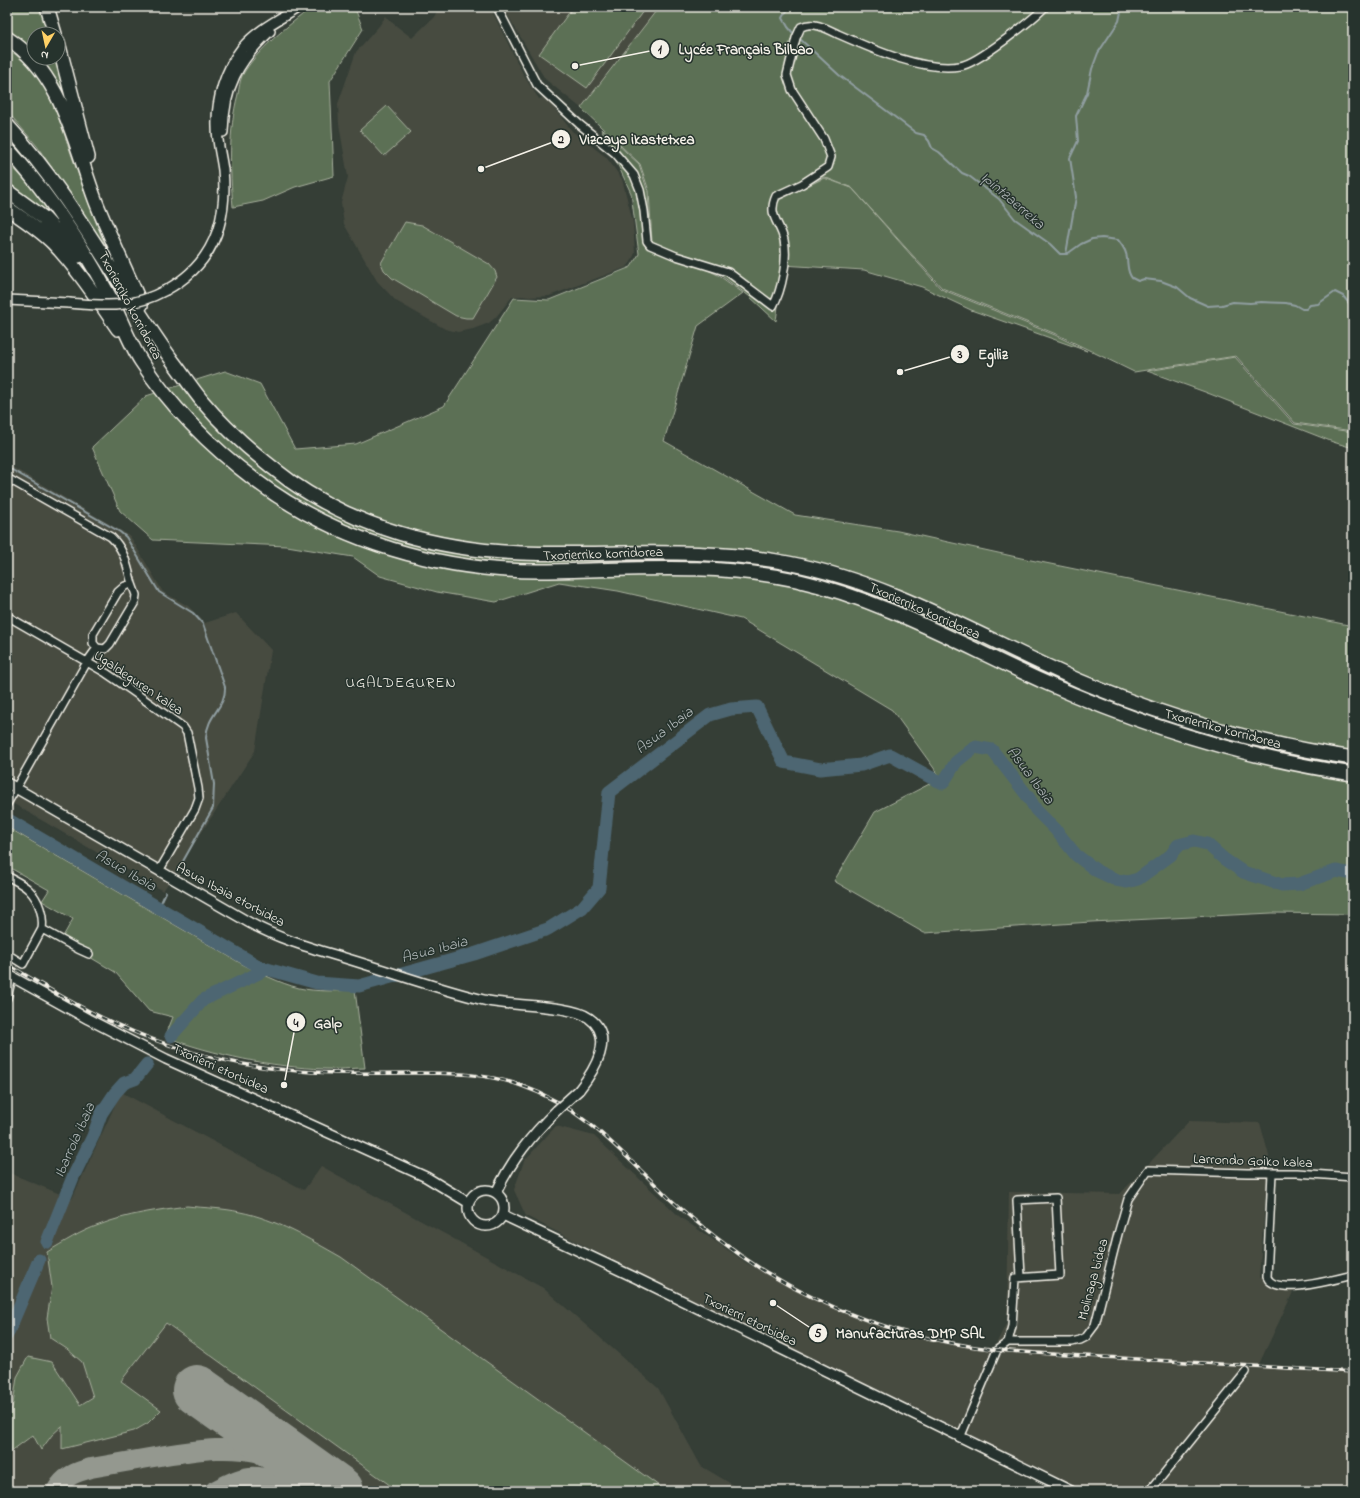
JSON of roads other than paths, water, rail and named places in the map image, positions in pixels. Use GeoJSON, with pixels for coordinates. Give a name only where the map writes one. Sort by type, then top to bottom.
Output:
{"type":"FeatureCollection","features":[{"type":"Feature","properties":{"kind":"highway"},"geometry":{"type":"LineString","coordinates":[[47,7],[53,26]]}},
{"type":"Feature","properties":{"kind":"highway"},"geometry":{"type":"LineString","coordinates":[[7,38],[24,51],[40,67],[55,92],[65,113],[96,202],[154,336]]}},
{"type":"Feature","properties":{"kind":"highway"},"geometry":{"type":"LineString","coordinates":[[66,66],[95,182],[104,206],[108,230]]}},
{"type":"Feature","properties":{"kind":"highway","name":"Txorierriko korridorea"},"geometry":{"type":"LineString","coordinates":[[7,125],[43,167],[68,200],[117,280],[154,336],[200,398],[217,418],[247,446],[293,482],[341,510],[384,528],[436,543],[493,551],[536,553],[659,552],[721,554],[755,557],[813,568],[862,582],[894,595],[1083,682],[1164,712],[1244,736],[1353,758]]}},
{"type":"Feature","properties":{"kind":"highway","name":"Txorierriko korridorea"},"geometry":{"type":"LineString","coordinates":[[7,148],[70,229],[108,294],[139,359],[174,406],[218,450],[255,480],[279,497],[316,518],[346,532],[386,548],[445,563],[504,570],[543,571],[695,568],[746,572],[799,581],[833,590],[914,620],[1058,688],[1103,707],[1159,727],[1240,752],[1305,766],[1353,774]]}},
{"type":"Feature","properties":{"kind":"highway"},"geometry":{"type":"LineString","coordinates":[[7,191],[44,218],[75,251],[123,327]]}},
{"type":"Feature","properties":{"kind":"highway"},"geometry":{"type":"LineString","coordinates":[[7,208],[53,243],[79,274],[139,359]]}},
{"type":"Feature","properties":{"kind":"street"},"geometry":{"type":"LineString","coordinates":[[7,300],[119,306],[143,301],[166,290],[182,281],[197,266],[211,248],[221,220],[224,200],[222,159],[225,106],[231,84],[236,72],[246,56],[257,43],[289,13],[299,7]]}},
{"type":"Feature","properties":{"kind":"street"},"geometry":{"type":"LineString","coordinates":[[497,7],[537,85],[579,124],[615,153],[634,175],[640,190],[647,241],[650,245],[676,256],[728,272],[773,306],[783,275],[784,255],[784,240],[774,216],[773,205],[776,196],[802,184],[828,168],[831,157],[824,139],[792,90],[787,75],[796,38],[801,27],[807,24],[821,26],[888,55],[921,64],[961,66],[982,56],[1028,22],[1045,7]]}},
{"type":"Feature","properties":{"kind":"street"},"geometry":{"type":"LineString","coordinates":[[7,478],[110,537],[118,544],[122,551],[136,595],[135,602],[108,647],[103,649],[97,648],[93,643],[93,634],[118,592],[125,586],[132,584]]}},
{"type":"Feature","properties":{"kind":"street","name":"Ugaldeguren kalea"},"geometry":{"type":"LineString","coordinates":[[7,616],[87,662],[131,690],[183,727],[187,734],[199,798],[195,809],[159,871]]}},
{"type":"Feature","properties":{"kind":"street"},"geometry":{"type":"LineString","coordinates":[[7,804],[87,662],[97,648]]}},
{"type":"Feature","properties":{"kind":"street","name":"Asua Ibaia etorbidea"},"geometry":{"type":"LineString","coordinates":[[7,783],[264,931],[446,989],[490,1001],[571,1011],[589,1018],[598,1028],[602,1045],[600,1057],[579,1090],[556,1110],[533,1134],[520,1151],[496,1193]]}},
{"type":"Feature","properties":{"kind":"street"},"geometry":{"type":"LineString","coordinates":[[7,876],[28,889],[33,895],[42,914],[42,929],[23,964],[7,954]]}},
{"type":"Feature","properties":{"kind":"street"},"geometry":{"type":"LineString","coordinates":[[42,929],[89,954]]}},
{"type":"Feature","properties":{"kind":"street"},"geometry":{"type":"LineString","coordinates":[[7,998],[9,976]]}},
{"type":"Feature","properties":{"kind":"street","name":"Txorierri etorbidea"},"geometry":{"type":"LineString","coordinates":[[9,976],[88,1020],[159,1056],[426,1177],[469,1203]]}},
{"type":"Feature","properties":{"kind":"street","name":"Molinaga bidea"},"geometry":{"type":"LineString","coordinates":[[1008,1342],[1072,1342],[1086,1337],[1095,1325],[1128,1199],[1144,1174],[1148,1170],[1152,1170]]}},
{"type":"Feature","properties":{"kind":"street","name":"Larrondo Goiko kalea"},"geometry":{"type":"LineString","coordinates":[[1152,1170],[1298,1173],[1353,1177]]}},
{"type":"Feature","properties":{"kind":"street"},"geometry":{"type":"LineString","coordinates":[[1272,1173],[1268,1281],[1274,1284],[1298,1287],[1353,1275]]}},
{"type":"Feature","properties":{"kind":"street"},"geometry":{"type":"LineString","coordinates":[[485,1190],[496,1193],[503,1200],[503,1215],[495,1224],[489,1226],[483,1226],[473,1220],[470,1215],[469,1203],[475,1194],[485,1190]]}},
{"type":"Feature","properties":{"kind":"street"},"geometry":{"type":"LineString","coordinates":[[960,1438],[997,1350],[1008,1342],[1012,1326],[1015,1278],[1060,1275],[1056,1198],[1017,1200],[1021,1277]]}},
{"type":"Feature","properties":{"kind":"street","name":"Txorierri etorbidea"},"geometry":{"type":"LineString","coordinates":[[503,1215],[654,1287],[1071,1491]]}},
{"type":"Feature","properties":{"kind":"street"},"geometry":{"type":"LineString","coordinates":[[1150,1491],[1246,1372]]}},
{"type":"Feature","properties":{"kind":"waterway","name":"Ipintzaerreka"},"geometry":{"type":"LineString","coordinates":[[789,7],[783,18],[793,33]]}},
{"type":"Feature","properties":{"kind":"waterway"},"geometry":{"type":"LineString","coordinates":[[1066,254],[1076,197],[1070,158],[1078,141],[1076,116],[1087,93],[1092,69],[1098,53],[1119,21],[1122,7]]}},
{"type":"Feature","properties":{"kind":"waterway","name":"Ipintzaerreka"},"geometry":{"type":"LineString","coordinates":[[799,38],[839,75],[916,133],[924,135],[932,148],[939,152],[962,173],[969,176],[999,199],[1015,219],[1050,244],[1060,254],[1067,254],[1081,244],[1092,239],[1102,238],[1118,240],[1127,256],[1128,271],[1132,278],[1138,281],[1144,279],[1161,281],[1177,287],[1190,298],[1208,306],[1222,305],[1233,302],[1261,302],[1286,303],[1306,309],[1310,305],[1318,304],[1335,292],[1343,296],[1353,308]]}},
{"type":"Feature","properties":{"kind":"waterway"},"geometry":{"type":"LineString","coordinates":[[7,467],[120,532],[126,537],[159,592],[193,613],[203,624],[225,687],[225,694],[210,723],[206,738],[214,784],[213,808],[182,863]]}},
{"type":"Feature","properties":{"kind":"waterway","name":"Asua Ibaia"},"geometry":{"type":"LineString","coordinates":[[7,819],[260,967],[317,983],[359,986],[474,954],[548,929],[582,908],[599,888],[609,792],[710,715],[731,709],[757,707],[784,762],[820,769],[861,765],[890,755],[943,783],[956,762],[975,747],[992,750],[1029,798],[1036,810],[1055,829],[1076,855],[1097,871],[1116,880],[1127,882],[1138,879],[1171,855],[1178,845],[1194,841],[1207,844],[1224,859],[1243,872],[1282,885],[1299,884],[1336,871],[1353,874]]}},
{"type":"Feature","properties":{"kind":"waterway"},"geometry":{"type":"LineString","coordinates":[[159,907],[166,892]]}},
{"type":"Feature","properties":{"kind":"waterway","name":"Ibarrola ibaia"},"geometry":{"type":"LineString","coordinates":[[171,1036],[203,1000],[267,969]]}},
{"type":"Feature","properties":{"kind":"waterway","name":"Ibarrola ibaia"},"geometry":{"type":"LineString","coordinates":[[47,1242],[73,1177],[93,1136],[101,1114],[115,1093],[124,1083],[135,1079],[147,1064]]}},
{"type":"Feature","properties":{"kind":"waterway","name":"Ibarrola ibaia"},"geometry":{"type":"LineString","coordinates":[[7,1335],[39,1260]]}},
{"type":"Feature","properties":{"kind":"railway"},"geometry":{"type":"LineString","coordinates":[[7,964],[68,1000],[115,1024],[198,1054],[254,1066],[283,1070],[350,1073],[442,1073],[483,1076],[496,1078],[522,1086],[544,1095],[565,1106],[602,1134],[682,1210],[740,1255],[788,1285],[813,1298],[865,1320],[919,1336],[947,1342],[1011,1351],[1353,1372]]}},
{"type":"Feature","properties":{"kind":"place","name":"Lycée Français Bilbao"},"geometry":{"type":"Point","coordinates":[575,66]}},
{"type":"Feature","properties":{"kind":"place","name":"Vizcaya ikastetxea"},"geometry":{"type":"Point","coordinates":[481,169]}},
{"type":"Feature","properties":{"kind":"place","name":"Egiliz"},"geometry":{"type":"Point","coordinates":[900,372]}},
{"type":"Feature","properties":{"kind":"place","name":"Galp"},"geometry":{"type":"Point","coordinates":[284,1085]}},
{"type":"Feature","properties":{"kind":"place","name":"Manufacturas DMP SAL"},"geometry":{"type":"Point","coordinates":[773,1303]}},
{"type":"Feature","properties":{"kind":"district","name":"UGALDEGUREN"},"geometry":{"type":"Point","coordinates":[401,682]}}]}
